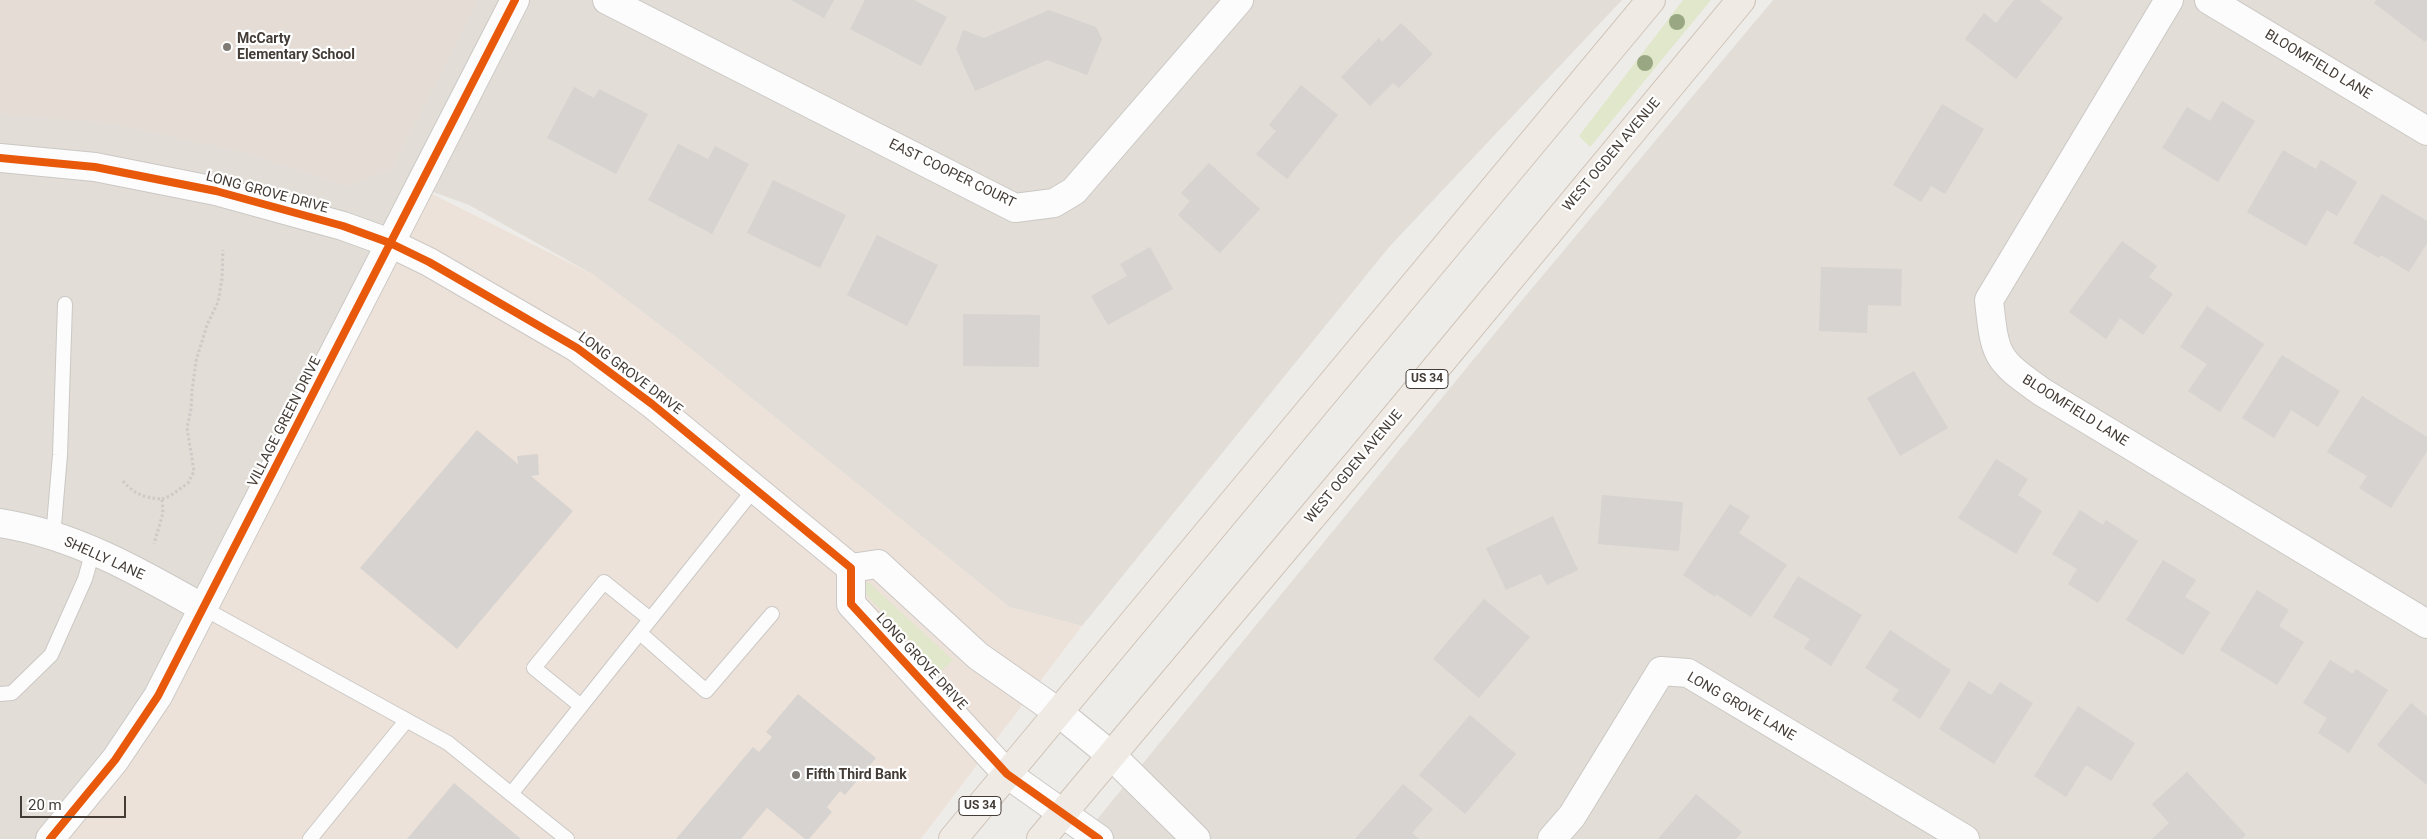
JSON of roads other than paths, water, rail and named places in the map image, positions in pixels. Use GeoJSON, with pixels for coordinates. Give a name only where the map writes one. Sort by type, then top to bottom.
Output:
{"type":"FeatureCollection","features":[{"type":"Feature","properties":{"kind":"main road","name":"US 34"},"geometry":{"type":"LineString","coordinates":[[953,839],[1651,0]]}},
{"type":"Feature","properties":{"kind":"main road","name":"WEST OGDEN AVENUE"},"geometry":{"type":"LineString","coordinates":[[1041,839],[1741,0]]}},
{"type":"Feature","properties":{"kind":"street","name":"VILLAGE GREEN DRIVE"},"geometry":{"type":"LineString","coordinates":[[50,839],[115,760],[158,696],[515,0]]}},
{"type":"Feature","properties":{"kind":"street","name":"EAST COOPER COURT"},"geometry":{"type":"LineString","coordinates":[[607,0],[1015,208],[1054,203],[1074,191],[1093,173],[1239,0]]}},
{"type":"Feature","properties":{"kind":"street","name":"BLOOMFIELD LANE"},"geometry":{"type":"LineString","coordinates":[[2169,0],[1989,300],[1994,344],[2003,362],[2042,392],[2427,624]]}},
{"type":"Feature","properties":{"kind":"street","name":"BLOOMFIELD LANE"},"geometry":{"type":"LineString","coordinates":[[2209,0],[2427,131]]}},
{"type":"Feature","properties":{"kind":"street","name":"LONG GROVE DRIVE"},"geometry":{"type":"LineString","coordinates":[[0,158],[95,167],[154,177],[234,196],[343,226],[390,244],[429,262],[577,348],[652,404],[851,568],[850,604],[1007,774],[1099,839]]}},
{"type":"Feature","properties":{"kind":"street","name":"SHELLY LANE"},"geometry":{"type":"LineString","coordinates":[[0,523],[24,527],[92,551],[160,584],[203,608]]}},
{"type":"Feature","properties":{"kind":"street"},"geometry":{"type":"LineString","coordinates":[[851,568],[878,564],[978,656],[1058,712],[1112,756],[1196,839]]}},
{"type":"Feature","properties":{"kind":"street","name":"LONG GROVE LANE"},"geometry":{"type":"LineString","coordinates":[[1552,839],[1572,816],[1661,671],[1688,673],[1965,839]]}},
{"type":"Feature","properties":{"kind":"lane"},"geometry":{"type":"LineString","coordinates":[[53,536],[60,455],[65,304]]}},
{"type":"Feature","properties":{"kind":"lane"},"geometry":{"type":"LineString","coordinates":[[511,794],[755,488]]}},
{"type":"Feature","properties":{"kind":"lane"},"geometry":{"type":"LineString","coordinates":[[0,694],[12,693],[51,655],[85,579],[92,551]]}},
{"type":"Feature","properties":{"kind":"lane"},"geometry":{"type":"LineString","coordinates":[[581,706],[534,668],[604,582],[650,619]]}},
{"type":"Feature","properties":{"kind":"lane"},"geometry":{"type":"LineString","coordinates":[[203,608],[406,721],[448,742],[567,839]]}},
{"type":"Feature","properties":{"kind":"lane"},"geometry":{"type":"LineString","coordinates":[[640,633],[706,691],[772,614]]}},
{"type":"Feature","properties":{"kind":"lane"},"geometry":{"type":"LineString","coordinates":[[310,839],[406,721]]}},
{"type":"Feature","properties":{"kind":"place","name":"McCarty Elementary School"},"geometry":{"type":"Point","coordinates":[227,47]}},
{"type":"Feature","properties":{"kind":"place","name":"Fifth Third Bank"},"geometry":{"type":"Point","coordinates":[796,775]}}]}
